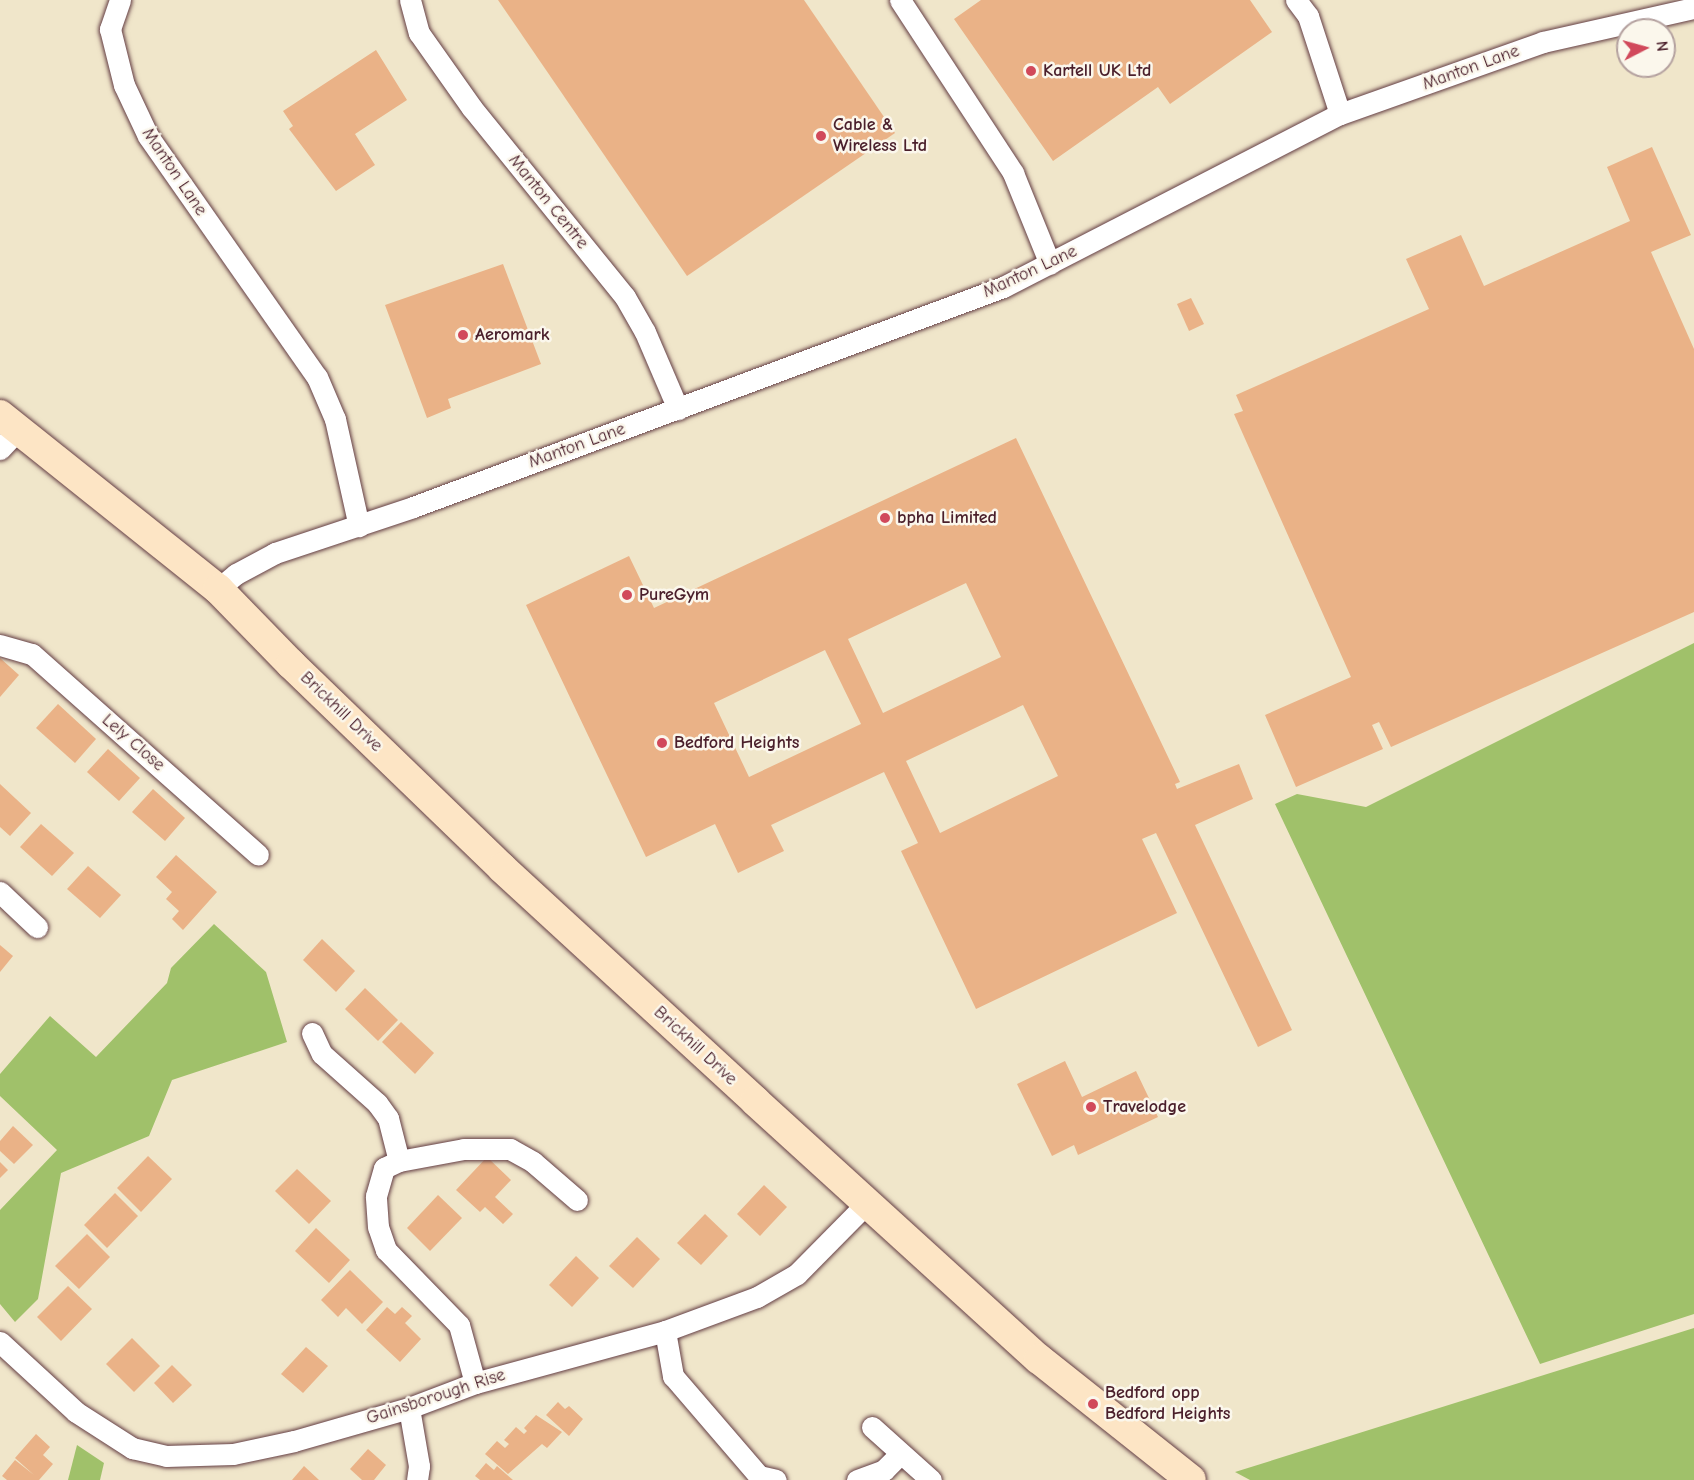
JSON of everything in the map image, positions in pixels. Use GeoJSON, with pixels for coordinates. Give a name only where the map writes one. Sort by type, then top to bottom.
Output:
{"type":"FeatureCollection","features":[{"type":"Feature","properties":{"kind":"street","name":"Manton Lane"},"geometry":{"type":"LineString","coordinates":[[120,0],[110,29],[124,85],[148,136],[317,377],[335,419],[359,526]]}},
{"type":"Feature","properties":{"kind":"street","name":"Manton Centre"},"geometry":{"type":"LineString","coordinates":[[410,0],[419,33],[472,108],[626,297],[645,332],[678,409]]}},
{"type":"Feature","properties":{"kind":"street"},"geometry":{"type":"LineString","coordinates":[[900,0],[1013,173],[1050,264]]}},
{"type":"Feature","properties":{"kind":"street"},"geometry":{"type":"LineString","coordinates":[[1296,0],[1308,16],[1340,114]]}},
{"type":"Feature","properties":{"kind":"street","name":"Manton Lane"},"geometry":{"type":"LineString","coordinates":[[218,589],[236,574],[275,553],[359,526],[1003,287],[1340,114],[1543,42],[1694,8]]}},
{"type":"Feature","properties":{"kind":"street"},"geometry":{"type":"LineString","coordinates":[[6,432],[218,589]]}},
{"type":"Feature","properties":{"kind":"street","name":"Brickhill Drive"},"geometry":{"type":"LineString","coordinates":[[218,589],[291,664],[502,868],[1039,1359],[1191,1480]]}},
{"type":"Feature","properties":{"kind":"street","name":"Lely Close"},"geometry":{"type":"LineString","coordinates":[[0,645],[32,654],[258,855]]}},
{"type":"Feature","properties":{"kind":"street"},"geometry":{"type":"LineString","coordinates":[[0,892],[37,927]]}},
{"type":"Feature","properties":{"kind":"street"},"geometry":{"type":"LineString","coordinates":[[312,1033],[322,1054],[376,1103],[388,1118],[399,1161]]}},
{"type":"Feature","properties":{"kind":"street"},"geometry":{"type":"LineString","coordinates":[[475,1383],[459,1325],[411,1280],[383,1242],[376,1196],[384,1168],[399,1161],[464,1149],[510,1149],[534,1162],[577,1200]]}},
{"type":"Feature","properties":{"kind":"street","name":"Gainsborough Rise"},"geometry":{"type":"LineString","coordinates":[[0,1342],[47,1387],[114,1440],[132,1448],[166,1456],[233,1454],[409,1408],[475,1383],[665,1331],[757,1297],[796,1274],[868,1202]]}},
{"type":"Feature","properties":{"kind":"street"},"geometry":{"type":"LineString","coordinates":[[665,1331],[673,1376],[764,1479]]}},
{"type":"Feature","properties":{"kind":"street"},"geometry":{"type":"LineString","coordinates":[[409,1408],[419,1466],[417,1480]]}},
{"type":"Feature","properties":{"kind":"street"},"geometry":{"type":"LineString","coordinates":[[872,1427],[899,1455],[931,1480]]}},
{"type":"Feature","properties":{"kind":"street"},"geometry":{"type":"LineString","coordinates":[[857,1480],[884,1470],[899,1455]]}},
{"type":"Feature","properties":{"kind":"green space"},"geometry":{"type":"Polygon","coordinates":[[[1694,643],[1694,1314],[1540,1364],[1275,804],[1297,794],[1366,807],[1694,643]]]}},
{"type":"Feature","properties":{"kind":"green space"},"geometry":{"type":"Polygon","coordinates":[[[214,924],[266,972],[287,1042],[172,1080],[149,1136],[61,1173],[38,1299],[15,1322],[0,1304],[0,1210],[57,1150],[0,1096],[0,1074],[50,1016],[96,1057],[167,983],[171,968],[214,924]]]}},
{"type":"Feature","properties":{"kind":"green space"},"geometry":{"type":"Polygon","coordinates":[[[1694,1328],[1694,1480],[1250,1480],[1235,1472],[1694,1328]]]}},
{"type":"Feature","properties":{"kind":"green space"},"geometry":{"type":"Polygon","coordinates":[[[77,1445],[104,1463],[100,1480],[68,1480],[77,1445]]]}},
{"type":"Feature","properties":{"kind":"building"},"geometry":{"type":"Polygon","coordinates":[[[498,0],[804,0],[895,133],[687,276],[498,0]]]}},
{"type":"Feature","properties":{"kind":"building"},"geometry":{"type":"Polygon","coordinates":[[[981,0],[1250,0],[1272,32],[1170,104],[1158,87],[1053,161],[954,19],[981,0]]]}},
{"type":"Feature","properties":{"kind":"building"},"geometry":{"type":"Polygon","coordinates":[[[376,50],[407,100],[355,134],[375,165],[336,191],[289,129],[293,126],[283,111],[376,50]]]}},
{"type":"Feature","properties":{"kind":"building"},"geometry":{"type":"Polygon","coordinates":[[[1652,147],[1691,235],[1651,252],[1694,349],[1694,612],[1391,747],[1379,722],[1372,725],[1383,749],[1296,787],[1265,715],[1351,677],[1234,414],[1243,411],[1236,395],[1429,309],[1406,259],[1461,235],[1484,286],[1630,221],[1607,167],[1652,147]]]}},
{"type":"Feature","properties":{"kind":"building","name":"Aeromark"},"geometry":{"type":"Polygon","coordinates":[[[503,264],[541,364],[448,399],[451,408],[427,418],[385,305],[503,264]]]}},
{"type":"Feature","properties":{"kind":"building"},"geometry":{"type":"Polygon","coordinates":[[[1191,298],[1204,324],[1189,331],[1177,304],[1191,298]]]}},
{"type":"Feature","properties":{"kind":"building","name":"Bedford Heights"},"geometry":{"type":"Polygon","coordinates":[[[1016,438],[1180,782],[1175,784],[1177,789],[1239,764],[1253,799],[1195,825],[1292,1030],[1258,1047],[1156,833],[1142,839],[1177,913],[976,1009],[901,851],[918,843],[884,772],[771,825],[784,851],[738,873],[715,824],[646,857],[526,605],[629,556],[654,608],[1016,438]],[[966,583],[848,639],[883,713],[1001,657],[966,583]],[[825,650],[714,703],[749,777],[861,724],[825,650]],[[1023,705],[906,761],[940,833],[1058,776],[1023,705]]]}},
{"type":"Feature","properties":{"kind":"building"},"geometry":{"type":"Polygon","coordinates":[[[0,658],[19,675],[0,697],[0,658]]]}},
{"type":"Feature","properties":{"kind":"building"},"geometry":{"type":"Polygon","coordinates":[[[58,704],[96,739],[75,763],[36,728],[58,704]]]}},
{"type":"Feature","properties":{"kind":"building"},"geometry":{"type":"Polygon","coordinates":[[[108,749],[140,778],[119,801],[87,772],[108,749]]]}},
{"type":"Feature","properties":{"kind":"building"},"geometry":{"type":"Polygon","coordinates":[[[0,784],[31,813],[10,836],[0,827],[0,784]]]}},
{"type":"Feature","properties":{"kind":"building"},"geometry":{"type":"Polygon","coordinates":[[[153,789],[185,818],[165,841],[132,812],[153,789]]]}},
{"type":"Feature","properties":{"kind":"building"},"geometry":{"type":"Polygon","coordinates":[[[41,824],[74,853],[52,876],[20,847],[41,824]]]}},
{"type":"Feature","properties":{"kind":"building"},"geometry":{"type":"Polygon","coordinates":[[[176,855],[217,892],[183,930],[172,919],[179,911],[166,899],[172,892],[156,877],[176,855]]]}},
{"type":"Feature","properties":{"kind":"building"},"geometry":{"type":"Polygon","coordinates":[[[88,866],[121,895],[100,918],[67,889],[88,866]]]}},
{"type":"Feature","properties":{"kind":"building"},"geometry":{"type":"Polygon","coordinates":[[[322,939],[355,971],[336,992],[303,960],[322,939]]]}},
{"type":"Feature","properties":{"kind":"building"},"geometry":{"type":"Polygon","coordinates":[[[0,945],[13,956],[0,972],[0,945]]]}},
{"type":"Feature","properties":{"kind":"building"},"geometry":{"type":"Polygon","coordinates":[[[365,988],[398,1020],[378,1041],[345,1009],[365,988]]]}},
{"type":"Feature","properties":{"kind":"building"},"geometry":{"type":"Polygon","coordinates":[[[401,1022],[434,1053],[415,1074],[382,1042],[401,1022]]]}},
{"type":"Feature","properties":{"kind":"building","name":"Travelodge"},"geometry":{"type":"Polygon","coordinates":[[[1065,1061],[1082,1097],[1136,1071],[1158,1117],[1078,1155],[1074,1145],[1052,1156],[1017,1084],[1065,1061]]]}},
{"type":"Feature","properties":{"kind":"building"},"geometry":{"type":"Polygon","coordinates":[[[13,1126],[33,1145],[14,1164],[0,1151],[0,1141],[13,1126]]]}},
{"type":"Feature","properties":{"kind":"building"},"geometry":{"type":"Polygon","coordinates":[[[148,1156],[172,1179],[141,1212],[117,1188],[148,1156]]]}},
{"type":"Feature","properties":{"kind":"building"},"geometry":{"type":"Polygon","coordinates":[[[487,1157],[511,1180],[495,1197],[513,1214],[503,1224],[485,1207],[480,1212],[456,1190],[487,1157]]]}},
{"type":"Feature","properties":{"kind":"building"},"geometry":{"type":"Polygon","coordinates":[[[0,1162],[8,1170],[0,1178],[0,1162]]]}},
{"type":"Feature","properties":{"kind":"building"},"geometry":{"type":"Polygon","coordinates":[[[297,1169],[331,1201],[309,1224],[275,1191],[297,1169]]]}},
{"type":"Feature","properties":{"kind":"building"},"geometry":{"type":"Polygon","coordinates":[[[764,1185],[787,1207],[760,1236],[737,1214],[764,1185]]]}},
{"type":"Feature","properties":{"kind":"building"},"geometry":{"type":"Polygon","coordinates":[[[115,1193],[138,1216],[107,1248],[84,1225],[115,1193]]]}},
{"type":"Feature","properties":{"kind":"building"},"geometry":{"type":"Polygon","coordinates":[[[438,1195],[462,1218],[430,1251],[407,1228],[438,1195]]]}},
{"type":"Feature","properties":{"kind":"building"},"geometry":{"type":"Polygon","coordinates":[[[705,1214],[728,1236],[701,1265],[677,1243],[705,1214]]]}},
{"type":"Feature","properties":{"kind":"building"},"geometry":{"type":"Polygon","coordinates":[[[316,1228],[350,1260],[329,1283],[295,1251],[316,1228]]]}},
{"type":"Feature","properties":{"kind":"building"},"geometry":{"type":"Polygon","coordinates":[[[87,1234],[110,1257],[79,1289],[55,1266],[87,1234]]]}},
{"type":"Feature","properties":{"kind":"building"},"geometry":{"type":"Polygon","coordinates":[[[637,1237],[660,1259],[633,1288],[609,1266],[637,1237]]]}},
{"type":"Feature","properties":{"kind":"building"},"geometry":{"type":"Polygon","coordinates":[[[576,1256],[599,1278],[572,1307],[549,1285],[576,1256]]]}},
{"type":"Feature","properties":{"kind":"building"},"geometry":{"type":"Polygon","coordinates":[[[350,1270],[383,1302],[362,1324],[346,1308],[338,1317],[321,1300],[350,1270]]]}},
{"type":"Feature","properties":{"kind":"building"},"geometry":{"type":"Polygon","coordinates":[[[68,1286],[92,1309],[61,1341],[37,1317],[68,1286]]]}},
{"type":"Feature","properties":{"kind":"building"},"geometry":{"type":"Polygon","coordinates":[[[387,1307],[395,1314],[402,1307],[412,1316],[405,1323],[421,1339],[400,1362],[366,1330],[387,1307]]]}},
{"type":"Feature","properties":{"kind":"building"},"geometry":{"type":"Polygon","coordinates":[[[132,1338],[160,1366],[134,1392],[106,1364],[132,1338]]]}},
{"type":"Feature","properties":{"kind":"building"},"geometry":{"type":"Polygon","coordinates":[[[306,1347],[328,1366],[303,1393],[281,1374],[306,1347]]]}},
{"type":"Feature","properties":{"kind":"building"},"geometry":{"type":"Polygon","coordinates":[[[172,1365],[192,1385],[173,1403],[154,1383],[172,1365]]]}},
{"type":"Feature","properties":{"kind":"building"},"geometry":{"type":"Polygon","coordinates":[[[558,1402],[565,1409],[569,1406],[583,1419],[569,1436],[546,1415],[558,1402]]]}},
{"type":"Feature","properties":{"kind":"building"},"geometry":{"type":"Polygon","coordinates":[[[536,1415],[562,1432],[547,1448],[542,1444],[508,1474],[485,1454],[497,1441],[505,1448],[509,1444],[504,1440],[516,1427],[524,1434],[527,1431],[524,1428],[536,1415]]]}},
{"type":"Feature","properties":{"kind":"building"},"geometry":{"type":"Polygon","coordinates":[[[36,1434],[50,1447],[43,1455],[53,1464],[39,1480],[7,1480],[2,1476],[15,1460],[34,1475],[15,1458],[36,1434]]]}},
{"type":"Feature","properties":{"kind":"building"},"geometry":{"type":"Polygon","coordinates":[[[368,1449],[386,1465],[374,1480],[362,1480],[350,1469],[368,1449]]]}},
{"type":"Feature","properties":{"kind":"building"},"geometry":{"type":"Polygon","coordinates":[[[486,1463],[494,1470],[497,1466],[513,1480],[480,1480],[475,1476],[486,1463]]]}},
{"type":"Feature","properties":{"kind":"building"},"geometry":{"type":"Polygon","coordinates":[[[304,1466],[319,1480],[292,1480],[304,1466]]]}},
{"type":"Feature","properties":{"kind":"place","name":"Kartell UK Ltd"},"geometry":{"type":"Point","coordinates":[1031,71]}},
{"type":"Feature","properties":{"kind":"place","name":"Cable & Wireless Ltd"},"geometry":{"type":"Point","coordinates":[821,136]}},
{"type":"Feature","properties":{"kind":"place","name":"Aeromark"},"geometry":{"type":"Point","coordinates":[463,335]}},
{"type":"Feature","properties":{"kind":"place","name":"bpha Limited"},"geometry":{"type":"Point","coordinates":[885,518]}},
{"type":"Feature","properties":{"kind":"place","name":"PureGym"},"geometry":{"type":"Point","coordinates":[627,595]}},
{"type":"Feature","properties":{"kind":"place","name":"Bedford Heights"},"geometry":{"type":"Point","coordinates":[662,743]}},
{"type":"Feature","properties":{"kind":"place","name":"Travelodge"},"geometry":{"type":"Point","coordinates":[1091,1107]}},
{"type":"Feature","properties":{"kind":"place","name":"Bedford opp Bedford Heights"},"geometry":{"type":"Point","coordinates":[1093,1404]}}]}
